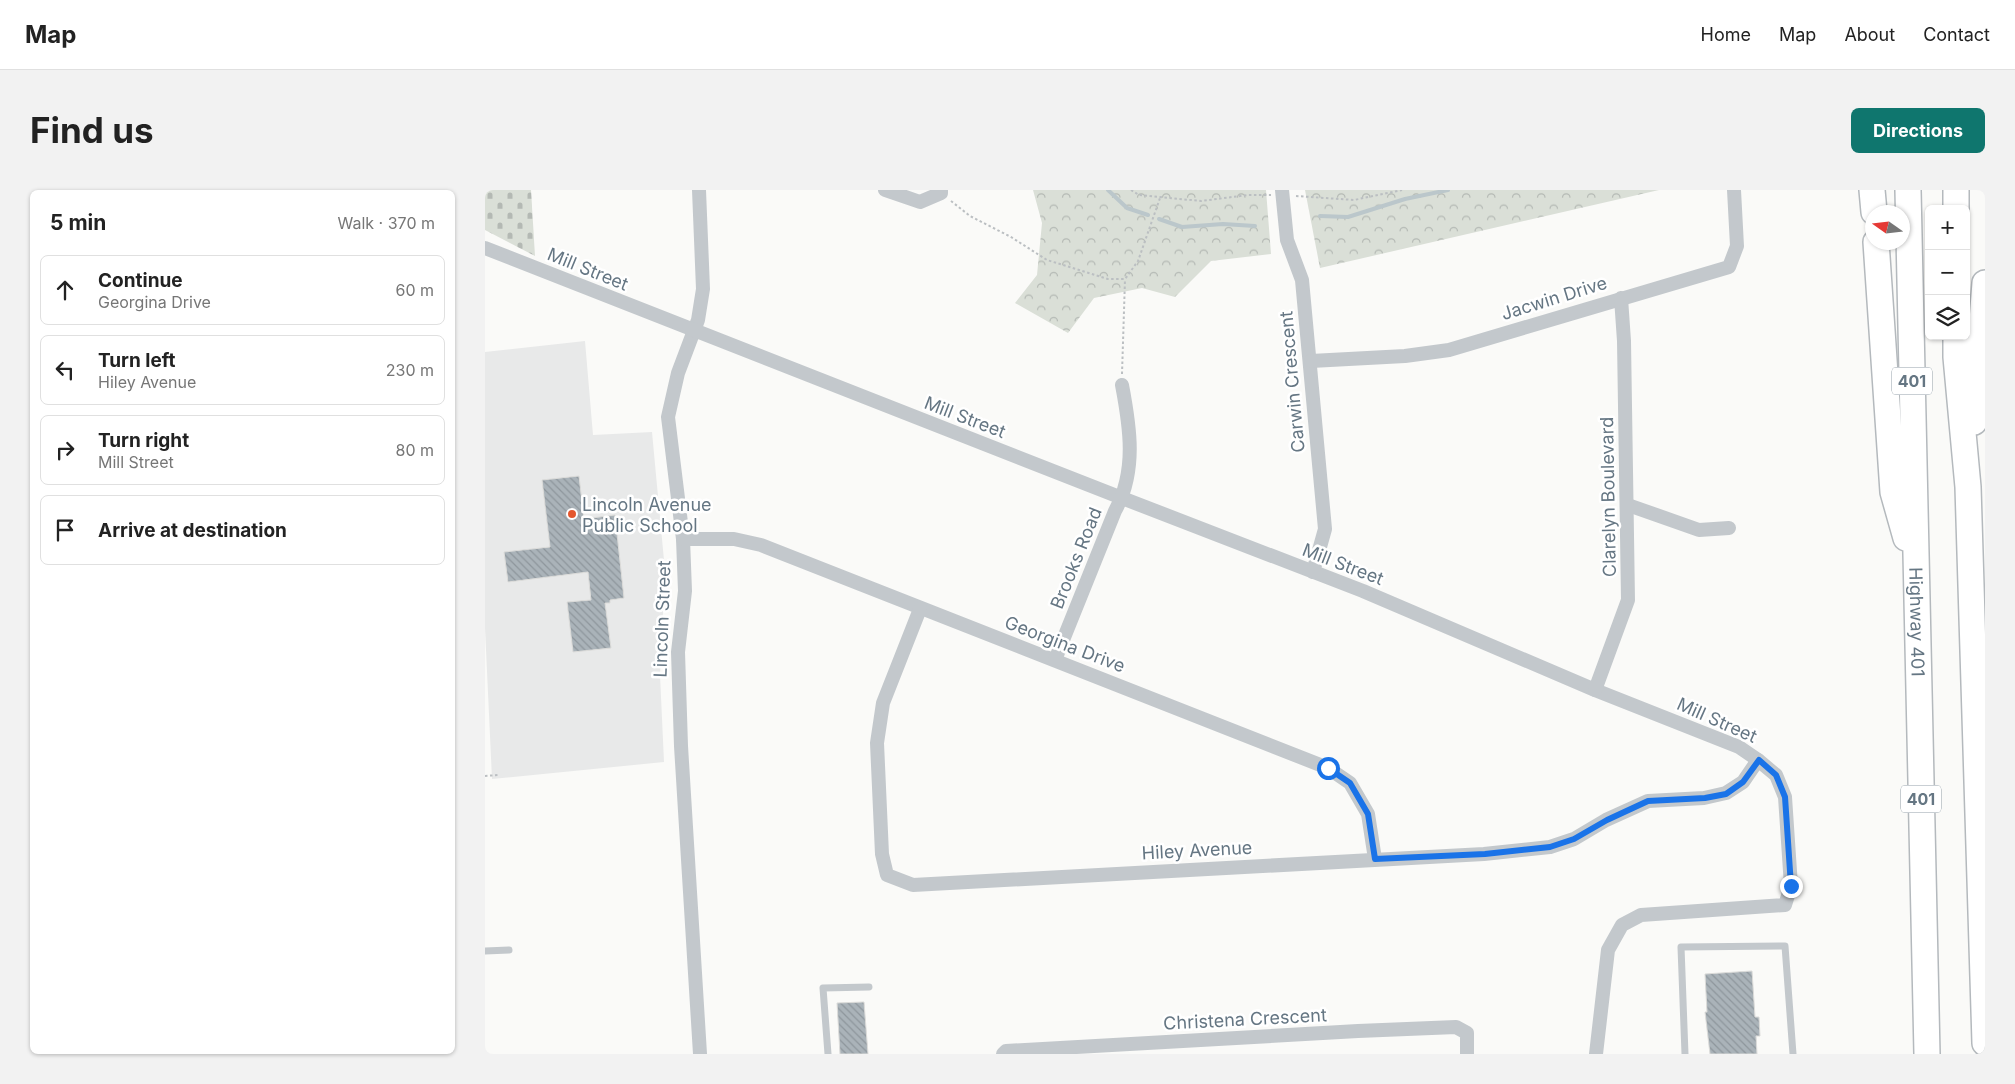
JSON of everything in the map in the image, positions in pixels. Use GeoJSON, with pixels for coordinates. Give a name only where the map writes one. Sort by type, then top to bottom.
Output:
{"type":"FeatureCollection","features":[{"type":"Feature","properties":{"kind":"highway"},"geometry":{"type":"LineString","coordinates":[[1872,190],[1873,205]]}},
{"type":"Feature","properties":{"kind":"highway","name":"Highway 401"},"geometry":{"type":"LineString","coordinates":[[1908,190],[1927,1054]]}},
{"type":"Feature","properties":{"kind":"highway"},"geometry":{"type":"LineString","coordinates":[[1956,190],[1956,205]]}},
{"type":"Feature","properties":{"kind":"highway"},"geometry":{"type":"LineString","coordinates":[[1877,250],[1893,492],[1916,572]]}},
{"type":"Feature","properties":{"kind":"highway"},"geometry":{"type":"LineString","coordinates":[[1968,487],[1985,283]]}},
{"type":"Feature","properties":{"kind":"highway","name":"401"},"geometry":{"type":"LineString","coordinates":[[1956,340],[1968,487],[1985,1043]]}},
{"type":"Feature","properties":{"kind":"street","name":"Lincoln Street"},"geometry":{"type":"LineString","coordinates":[[699,190],[703,289],[698,320],[678,373],[668,417],[683,539],[685,591],[678,646],[681,746],[700,1054]]}},
{"type":"Feature","properties":{"kind":"street"},"geometry":{"type":"LineString","coordinates":[[885,190],[920,202],[941,192]]}},
{"type":"Feature","properties":{"kind":"street","name":"Carwin Crescent"},"geometry":{"type":"LineString","coordinates":[[1282,190],[1287,240],[1302,280],[1325,528],[1313,572]]}},
{"type":"Feature","properties":{"kind":"street","name":"Jacwin Drive"},"geometry":{"type":"LineString","coordinates":[[1311,361],[1405,356],[1449,350],[1729,267],[1737,246],[1734,190]]}},
{"type":"Feature","properties":{"kind":"street","name":"Mill Street"},"geometry":{"type":"LineString","coordinates":[[485,248],[1363,591],[1595,690],[1739,747],[1759,760],[1776,775],[1785,797],[1791,886],[1785,905],[1641,915],[1622,926],[1608,950],[1596,1054]]}},
{"type":"Feature","properties":{"kind":"street","name":"Clarelyn Boulevard"},"geometry":{"type":"LineString","coordinates":[[1595,690],[1628,600],[1625,341],[1621,298]]}},
{"type":"Feature","properties":{"kind":"street","name":"Brooks Road"},"geometry":{"type":"LineString","coordinates":[[1055,660],[1115,511],[1122,498],[1129,474],[1128,420],[1121,385]]}},
{"type":"Feature","properties":{"kind":"street"},"geometry":{"type":"LineString","coordinates":[[1628,505],[1699,530],[1729,528]]}},
{"type":"Feature","properties":{"kind":"street","name":"Georgina Drive"},"geometry":{"type":"LineString","coordinates":[[683,539],[734,539],[761,545],[1328,768],[1350,783],[1368,814],[1375,859]]}},
{"type":"Feature","properties":{"kind":"street","name":"Hiley Avenue"},"geometry":{"type":"LineString","coordinates":[[920,609],[883,703],[877,743],[882,854],[887,875],[913,884],[1485,854],[1550,847],[1574,839],[1607,820],[1648,801],[1705,798],[1726,794],[1743,782],[1759,760]]}},
{"type":"Feature","properties":{"kind":"street","name":"Christena Crescent"},"geometry":{"type":"LineString","coordinates":[[1003,1054],[1007,1051],[1348,1031],[1456,1027],[1467,1033],[1467,1054]]}},
{"type":"Feature","properties":{"kind":"lane"},"geometry":{"type":"LineString","coordinates":[[1685,1054],[1681,947],[1785,946],[1793,1054]]}},
{"type":"Feature","properties":{"kind":"lane"},"geometry":{"type":"LineString","coordinates":[[485,951],[509,950]]}},
{"type":"Feature","properties":{"kind":"lane"},"geometry":{"type":"LineString","coordinates":[[828,1054],[823,988],[869,987]]}},
{"type":"Feature","properties":{"kind":"path"},"geometry":{"type":"LineString","coordinates":[[1121,385],[1125,279],[1137,261],[1160,198],[1139,195],[1131,190]]}},
{"type":"Feature","properties":{"kind":"path"},"geometry":{"type":"LineString","coordinates":[[941,192],[969,216],[1011,237],[1047,260],[1108,279],[1125,279]]}},
{"type":"Feature","properties":{"kind":"path"},"geometry":{"type":"LineString","coordinates":[[485,776],[499,775]]}},
{"type":"Feature","properties":{"kind":"shaded area","name":"Lincoln Avenue Public School"},"geometry":{"type":"Polygon","coordinates":[[[585,341],[593,435],[652,432],[665,571],[660,675],[664,762],[492,779],[485,628],[485,352],[585,341]]]}},
{"type":"Feature","properties":{"kind":"green space"},"geometry":{"type":"Polygon","coordinates":[[[485,190],[531,190],[535,256],[485,230],[485,190]]]}},
{"type":"Feature","properties":{"kind":"green space"},"geometry":{"type":"Polygon","coordinates":[[[1033,190],[1266,190],[1271,254],[1211,261],[1175,297],[1142,288],[1094,298],[1068,333],[1015,303],[1037,275],[1042,223],[1033,190]]]}},
{"type":"Feature","properties":{"kind":"green space"},"geometry":{"type":"Polygon","coordinates":[[[1305,190],[1659,190],[1320,268],[1305,190]]]}},
{"type":"Feature","properties":{"kind":"building"},"geometry":{"type":"Polygon","coordinates":[[[579,476],[584,519],[615,515],[624,598],[610,600],[610,603],[605,603],[611,648],[573,652],[567,602],[591,600],[588,572],[508,582],[504,552],[550,547],[542,480],[579,476]]]}},
{"type":"Feature","properties":{"kind":"building"},"geometry":{"type":"Polygon","coordinates":[[[1752,971],[1755,1017],[1759,1017],[1760,1036],[1756,1036],[1757,1054],[1710,1054],[1705,1012],[1707,1012],[1705,974],[1752,971]]]}},
{"type":"Feature","properties":{"kind":"building"},"geometry":{"type":"Polygon","coordinates":[[[864,1002],[868,1054],[840,1054],[837,1003],[864,1002]]]}},
{"type":"Feature","properties":{"kind":"waterway"},"geometry":{"type":"LineString","coordinates":[[1108,190],[1127,208],[1148,215]]}},
{"type":"Feature","properties":{"kind":"waterway"},"geometry":{"type":"LineString","coordinates":[[1320,216],[1348,217],[1405,199],[1448,190]]}},
{"type":"Feature","properties":{"kind":"waterway"},"geometry":{"type":"LineString","coordinates":[[1159,219],[1182,227],[1223,224],[1255,226]]}},
{"type":"Feature","properties":{"kind":"place","name":"Lincoln Avenue Public School"},"geometry":{"type":"Point","coordinates":[572,514]}},
{"type":"Feature","properties":{"kind":"route"},"geometry":{"type":"LineString","coordinates":[[1328,768],[1350,783],[1368,814],[1375,859],[1485,854],[1550,847],[1574,839],[1607,820],[1648,801],[1705,798],[1726,794],[1743,782],[1759,760],[1776,775],[1785,797],[1791,886]]}}]}
